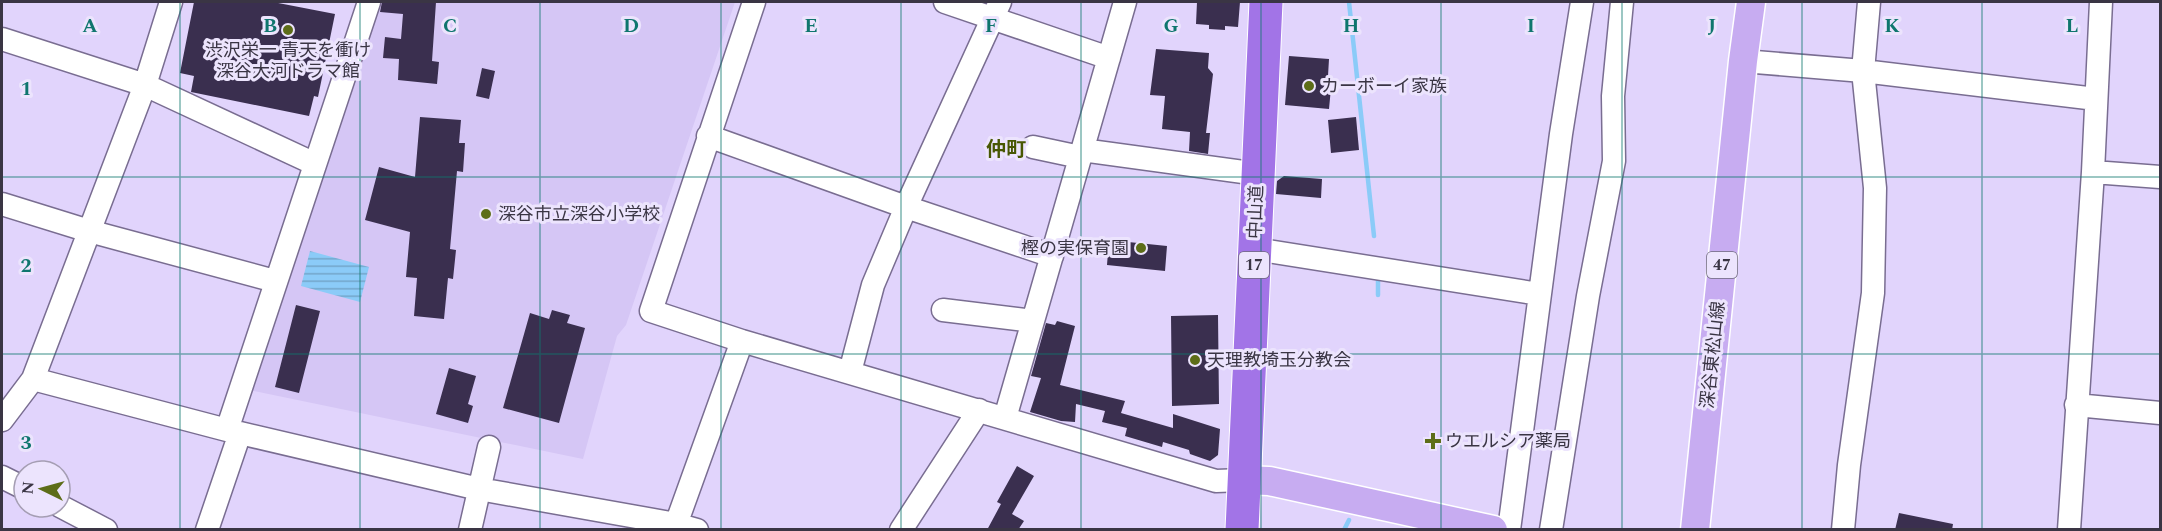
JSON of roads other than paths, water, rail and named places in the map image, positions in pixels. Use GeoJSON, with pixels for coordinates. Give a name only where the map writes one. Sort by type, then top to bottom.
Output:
{"type":"FeatureCollection","features":[{"type":"Feature","properties":{"kind":"highway","name":"中山道"},"geometry":{"type":"LineString","coordinates":[[1242,530],[1266,2]]}},
{"type":"Feature","properties":{"kind":"main road","name":"深谷東松山線"},"geometry":{"type":"LineString","coordinates":[[1695,530],[1751,2]]}},
{"type":"Feature","properties":{"kind":"main road"},"geometry":{"type":"LineString","coordinates":[[1243,480],[1269,481],[1493,530]]}},
{"type":"Feature","properties":{"kind":"street"},"geometry":{"type":"LineString","coordinates":[[2,420],[33,380],[145,86],[171,2]]}},
{"type":"Feature","properties":{"kind":"street"},"geometry":{"type":"LineString","coordinates":[[207,530],[275,281],[369,2]]}},
{"type":"Feature","properties":{"kind":"street"},"geometry":{"type":"LineString","coordinates":[[754,2],[651,311],[742,341],[1216,481],[1243,480]]}},
{"type":"Feature","properties":{"kind":"street"},"geometry":{"type":"LineString","coordinates":[[945,2],[997,10],[1109,58]]}},
{"type":"Feature","properties":{"kind":"street"},"geometry":{"type":"LineString","coordinates":[[1005,418],[1125,2]]}},
{"type":"Feature","properties":{"kind":"street"},"geometry":{"type":"LineString","coordinates":[[1509,530],[1561,134],[1582,2]]}},
{"type":"Feature","properties":{"kind":"street"},"geometry":{"type":"LineString","coordinates":[[1551,530],[1588,296],[1614,161],[1613,96],[1622,2]]}},
{"type":"Feature","properties":{"kind":"street"},"geometry":{"type":"LineString","coordinates":[[1843,530],[1849,465],[1873,293],[1875,188],[1863,71],[1869,2]]}},
{"type":"Feature","properties":{"kind":"street"},"geometry":{"type":"LineString","coordinates":[[2069,530],[2093,172],[2101,2]]}},
{"type":"Feature","properties":{"kind":"street"},"geometry":{"type":"LineString","coordinates":[[850,372],[873,285],[906,207],[997,10]]}},
{"type":"Feature","properties":{"kind":"street"},"geometry":{"type":"LineString","coordinates":[[2,39],[145,86],[315,164]]}},
{"type":"Feature","properties":{"kind":"street"},"geometry":{"type":"LineString","coordinates":[[1743,61],[1863,71],[2097,99]]}},
{"type":"Feature","properties":{"kind":"street"},"geometry":{"type":"LineString","coordinates":[[708,136],[906,207],[1052,256]]}},
{"type":"Feature","properties":{"kind":"street"},"geometry":{"type":"LineString","coordinates":[[1033,147],[1258,174]]}},
{"type":"Feature","properties":{"kind":"street"},"geometry":{"type":"LineString","coordinates":[[2093,172],[2160,177]]}},
{"type":"Feature","properties":{"kind":"street"},"geometry":{"type":"LineString","coordinates":[[2,204],[89,231],[275,281]]}},
{"type":"Feature","properties":{"kind":"street"},"geometry":{"type":"LineString","coordinates":[[1255,249],[1539,294]]}},
{"type":"Feature","properties":{"kind":"street"},"geometry":{"type":"LineString","coordinates":[[943,310],[1033,321]]}},
{"type":"Feature","properties":{"kind":"street"},"geometry":{"type":"LineString","coordinates":[[33,380],[234,432],[479,489],[682,528],[742,341]]}},
{"type":"Feature","properties":{"kind":"street"},"geometry":{"type":"LineString","coordinates":[[2076,405],[2160,413]]}},
{"type":"Feature","properties":{"kind":"street"},"geometry":{"type":"LineString","coordinates":[[901,530],[979,410]]}},
{"type":"Feature","properties":{"kind":"street"},"geometry":{"type":"LineString","coordinates":[[470,530],[489,447]]}},
{"type":"Feature","properties":{"kind":"street"},"geometry":{"type":"LineString","coordinates":[[72,512],[106,530]]}},
{"type":"Feature","properties":{"kind":"water"},"geometry":{"type":"Polygon","coordinates":[[[310,251],[369,267],[360,302],[301,286],[310,251]]]}},
{"type":"Feature","properties":{"kind":"waterway"},"geometry":{"type":"LineString","coordinates":[[1349,2],[1374,236]]}},
{"type":"Feature","properties":{"kind":"waterway"},"geometry":{"type":"LineString","coordinates":[[1378,274],[1378,295]]}},
{"type":"Feature","properties":{"kind":"waterway"},"geometry":{"type":"LineString","coordinates":[[1344,530],[1349,520]]}},
{"type":"Feature","properties":{"kind":"place","name":"渋沢栄一 青天を衝け 深谷大河ドラマ館"},"geometry":{"type":"Point","coordinates":[288,30]}},
{"type":"Feature","properties":{"kind":"place","name":"カーボーイ家族"},"geometry":{"type":"Point","coordinates":[1309,86]}},
{"type":"Feature","properties":{"kind":"place","name":"深谷市立深谷小学校"},"geometry":{"type":"Point","coordinates":[486,214]}},
{"type":"Feature","properties":{"kind":"place","name":"樫の実保育園"},"geometry":{"type":"Point","coordinates":[1141,248]}},
{"type":"Feature","properties":{"kind":"place","name":"天理教埼玉分教会"},"geometry":{"type":"Point","coordinates":[1195,360]}},
{"type":"Feature","properties":{"kind":"place","name":"ウエルシア薬局"},"geometry":{"type":"Point","coordinates":[1433,441]}},
{"type":"Feature","properties":{"kind":"district","name":"仲町"},"geometry":{"type":"Point","coordinates":[1006,150]}}]}
